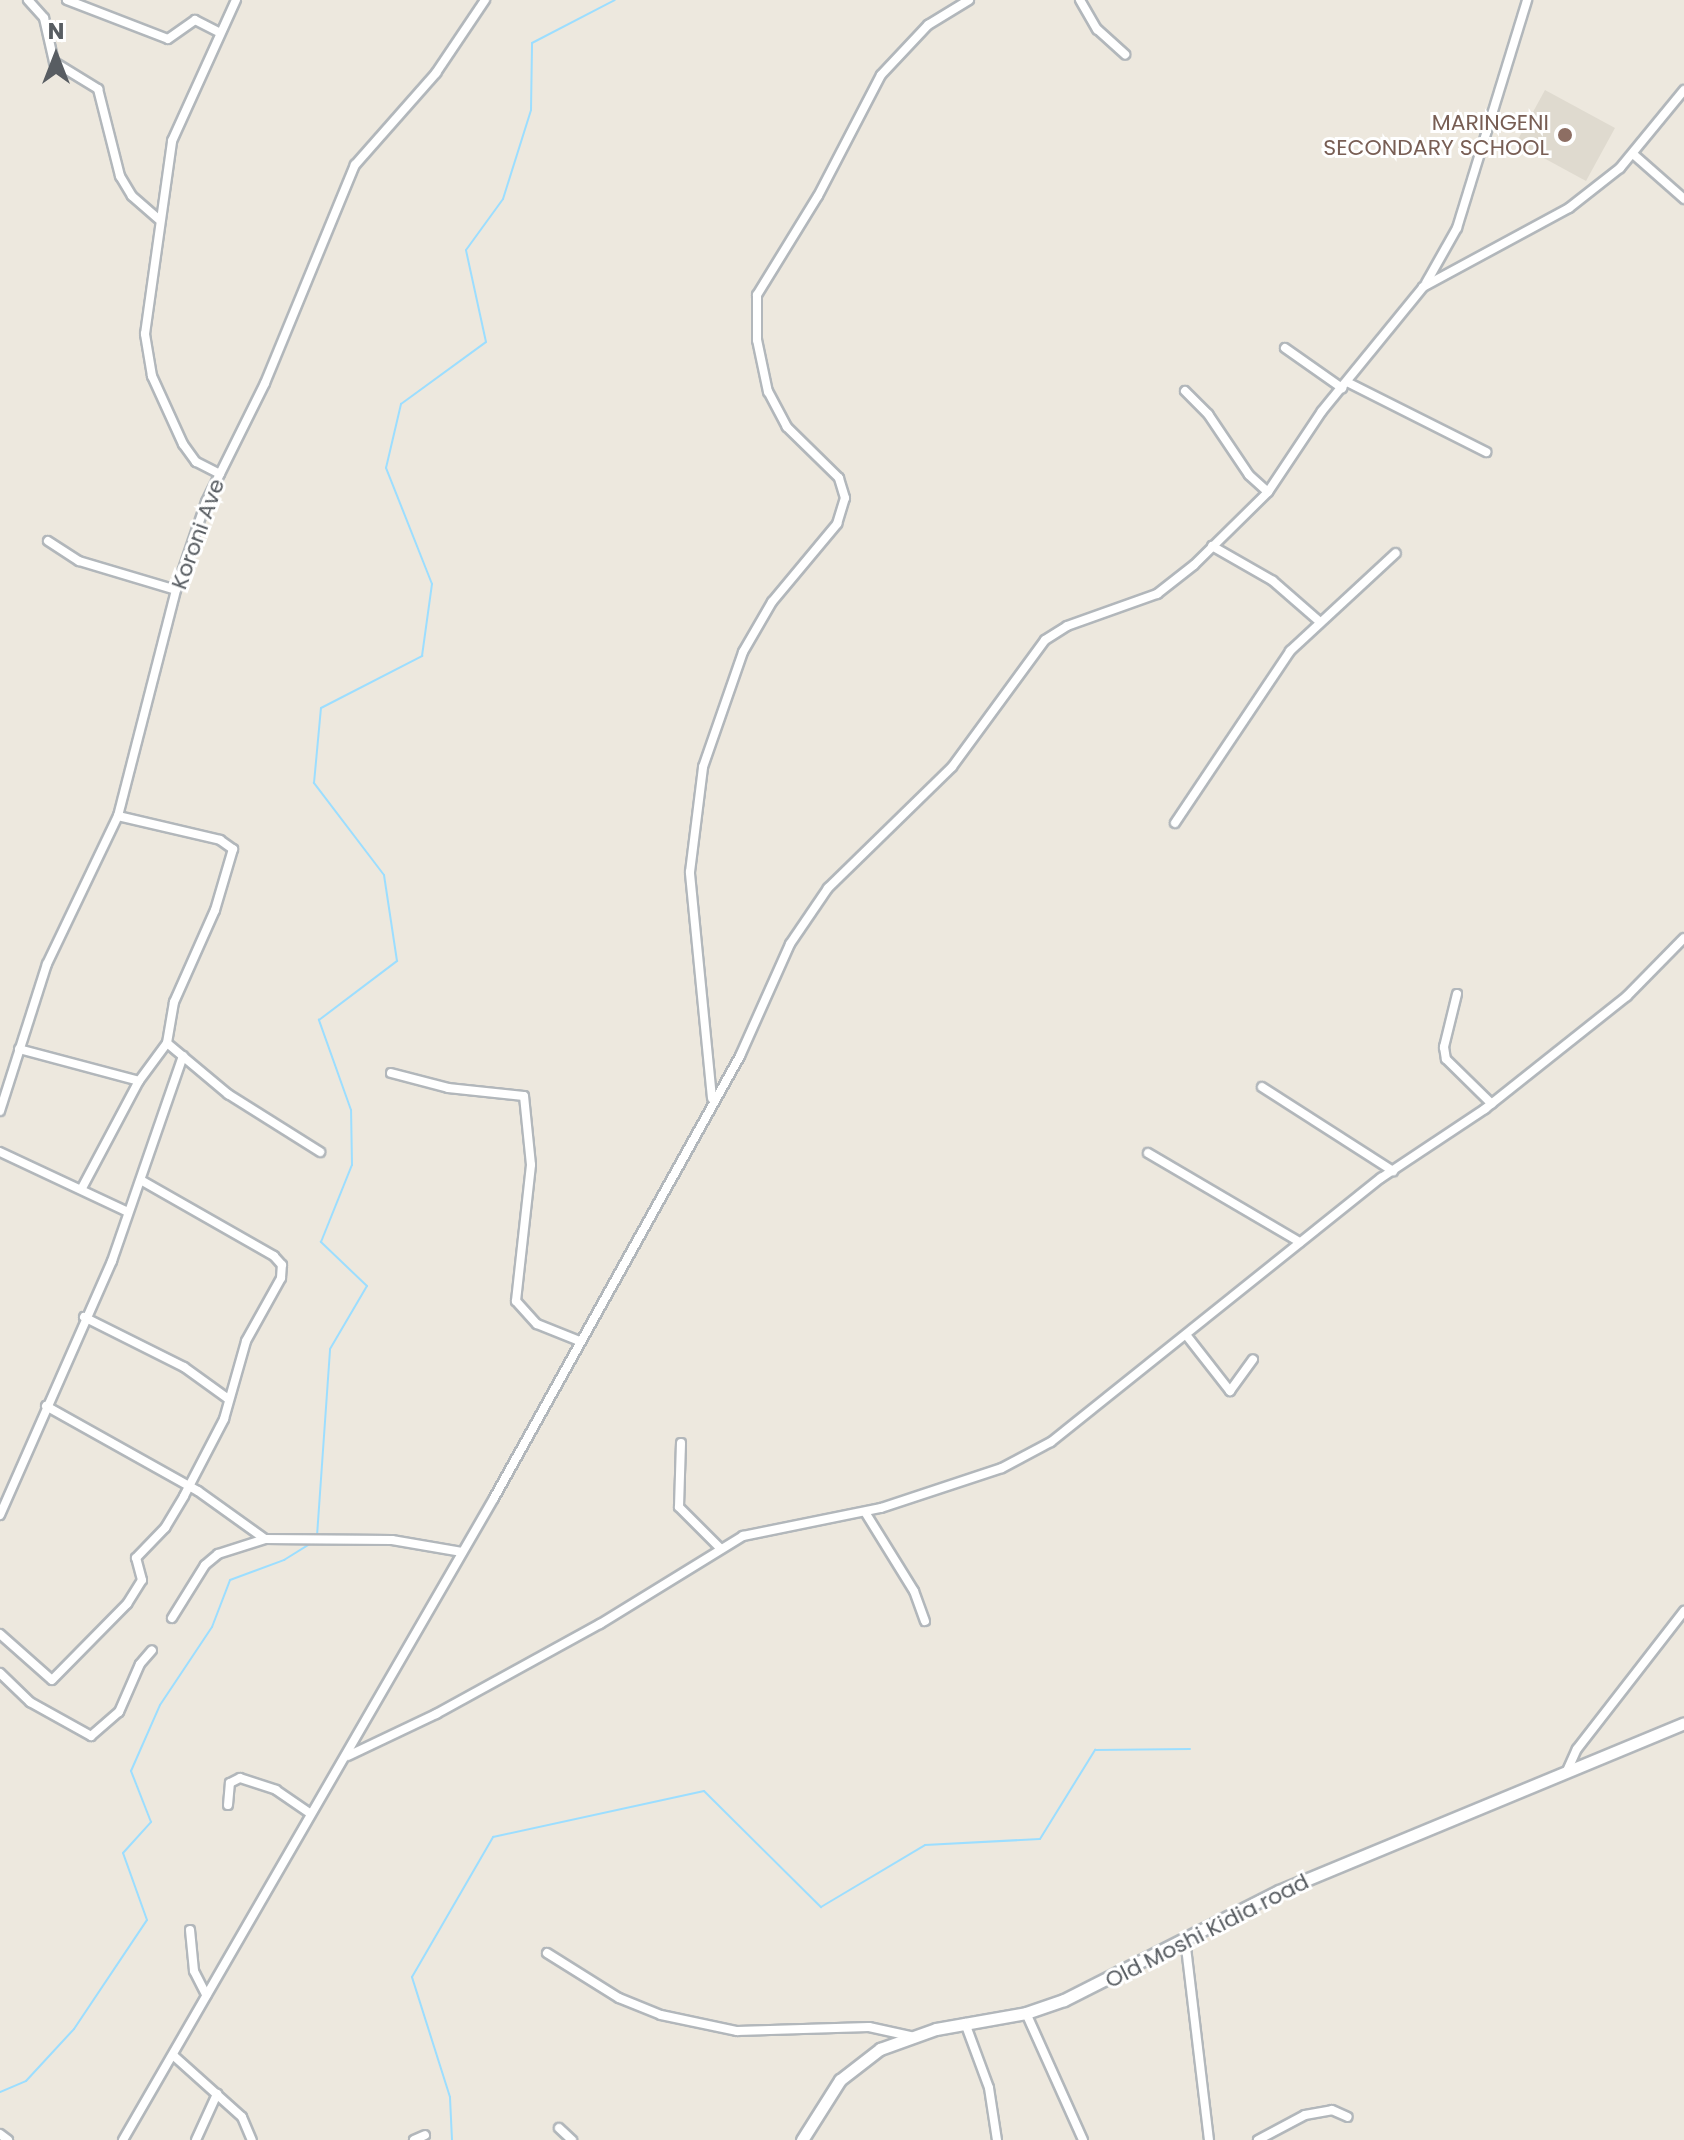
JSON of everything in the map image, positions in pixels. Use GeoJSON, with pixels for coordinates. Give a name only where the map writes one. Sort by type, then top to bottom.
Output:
{"type":"FeatureCollection","features":[{"type":"Feature","properties":{"kind":"street"},"geometry":{"type":"LineString","coordinates":[[28,0],[44,18],[54,62],[100,93],[120,176],[132,196],[158,219]]}},
{"type":"Feature","properties":{"kind":"street"},"geometry":{"type":"LineString","coordinates":[[67,0],[168,39],[199,19],[219,32]]}},
{"type":"Feature","properties":{"kind":"street"},"geometry":{"type":"LineString","coordinates":[[220,474],[196,462],[186,449],[164,409],[146,355],[158,219],[176,130],[236,0]]}},
{"type":"Feature","properties":{"kind":"street","name":"Koroni Ave"},"geometry":{"type":"LineString","coordinates":[[0,1111],[47,964],[118,816],[176,590],[220,474],[265,383],[355,165],[436,73],[485,0]]}},
{"type":"Feature","properties":{"kind":"street"},"geometry":{"type":"LineString","coordinates":[[712,1099],[690,872],[703,767],[743,652],[767,610],[837,524],[845,498],[835,473],[787,427],[772,401],[757,340],[757,295],[818,196],[881,75],[928,25],[969,0]]}},
{"type":"Feature","properties":{"kind":"street"},"geometry":{"type":"LineString","coordinates":[[1080,0],[1097,29],[1125,54]]}},
{"type":"Feature","properties":{"kind":"street"},"geometry":{"type":"LineString","coordinates":[[123,2140],[347,1756],[577,1340],[748,1040],[806,917],[848,866],[952,767],[1045,640],[1067,626],[1157,594],[1268,492],[1345,385],[1423,287],[1457,228],[1527,0]]}},
{"type":"Feature","properties":{"kind":"street"},"geometry":{"type":"LineString","coordinates":[[1423,287],[1569,208],[1633,154],[1684,90]]}},
{"type":"Feature","properties":{"kind":"street"},"geometry":{"type":"LineString","coordinates":[[1633,154],[1684,199]]}},
{"type":"Feature","properties":{"kind":"street"},"geometry":{"type":"LineString","coordinates":[[1285,348],[1345,385],[1486,452]]}},
{"type":"Feature","properties":{"kind":"street"},"geometry":{"type":"LineString","coordinates":[[1185,391],[1208,414],[1249,475],[1268,492]]}},
{"type":"Feature","properties":{"kind":"street"},"geometry":{"type":"LineString","coordinates":[[48,541],[79,561],[176,590]]}},
{"type":"Feature","properties":{"kind":"street"},"geometry":{"type":"LineString","coordinates":[[1212,546],[1273,581],[1319,621]]}},
{"type":"Feature","properties":{"kind":"street"},"geometry":{"type":"LineString","coordinates":[[1175,823],[1290,651],[1396,553]]}},
{"type":"Feature","properties":{"kind":"street"},"geometry":{"type":"LineString","coordinates":[[82,1188],[139,1081],[167,1043],[174,1002],[215,910],[233,849],[220,840],[118,816]]}},
{"type":"Feature","properties":{"kind":"street"},"geometry":{"type":"LineString","coordinates":[[347,1756],[436,1714],[600,1624],[720,1548],[758,1531],[865,1512],[1002,1468],[1051,1442],[1187,1336],[1300,1242],[1393,1171],[1492,1104],[1627,996],[1684,938]]}},
{"type":"Feature","properties":{"kind":"street"},"geometry":{"type":"LineString","coordinates":[[1457,994],[1444,1047],[1446,1059],[1492,1104]]}},
{"type":"Feature","properties":{"kind":"street"},"geometry":{"type":"LineString","coordinates":[[167,1043],[228,1094],[320,1152]]}},
{"type":"Feature","properties":{"kind":"street"},"geometry":{"type":"LineString","coordinates":[[19,1049],[139,1081]]}},
{"type":"Feature","properties":{"kind":"street"},"geometry":{"type":"LineString","coordinates":[[0,1515],[141,1180],[164,1118],[173,1072],[183,1056]]}},
{"type":"Feature","properties":{"kind":"street"},"geometry":{"type":"LineString","coordinates":[[391,1073],[448,1088],[524,1096],[531,1165],[516,1301],[537,1324],[577,1340]]}},
{"type":"Feature","properties":{"kind":"street"},"geometry":{"type":"LineString","coordinates":[[1262,1087],[1393,1171]]}},
{"type":"Feature","properties":{"kind":"street"},"geometry":{"type":"LineString","coordinates":[[0,1152],[128,1212]]}},
{"type":"Feature","properties":{"kind":"street"},"geometry":{"type":"LineString","coordinates":[[1148,1153],[1300,1242]]}},
{"type":"Feature","properties":{"kind":"street"},"geometry":{"type":"LineString","coordinates":[[0,1634],[34,1669],[55,1679],[137,1590],[142,1580],[136,1558],[165,1528],[224,1419],[227,1398],[246,1341],[281,1278],[282,1265],[194,1207],[141,1180]]}},
{"type":"Feature","properties":{"kind":"street"},"geometry":{"type":"LineString","coordinates":[[84,1317],[184,1367],[227,1398]]}},
{"type":"Feature","properties":{"kind":"street"},"geometry":{"type":"LineString","coordinates":[[1187,1336],[1226,1390],[1253,1359]]}},
{"type":"Feature","properties":{"kind":"street"},"geometry":{"type":"LineString","coordinates":[[46,1406],[188,1486],[265,1539]]}},
{"type":"Feature","properties":{"kind":"street"},"geometry":{"type":"LineString","coordinates":[[681,1443],[679,1507],[720,1548]]}},
{"type":"Feature","properties":{"kind":"street"},"geometry":{"type":"LineString","coordinates":[[865,1512],[914,1591],[925,1621]]}},
{"type":"Feature","properties":{"kind":"street"},"geometry":{"type":"LineString","coordinates":[[172,1618],[205,1565],[218,1554],[265,1539],[392,1540],[462,1552]]}},
{"type":"Feature","properties":{"kind":"street"},"geometry":{"type":"LineString","coordinates":[[1567,1771],[1577,1749],[1684,1611]]}},
{"type":"Feature","properties":{"kind":"street"},"geometry":{"type":"LineString","coordinates":[[0,1673],[30,1702],[91,1736],[119,1712],[140,1664],[152,1650]]}},
{"type":"Feature","properties":{"kind":"street","name":"Old Moshi Kidia road"},"geometry":{"type":"LineString","coordinates":[[802,2140],[840,2080],[873,2054],[910,2036],[1026,2013],[1090,1990],[1279,1891],[1684,1723]]}},
{"type":"Feature","properties":{"kind":"street"},"geometry":{"type":"LineString","coordinates":[[228,1805],[230,1783],[240,1778],[276,1790],[311,1814]]}},
{"type":"Feature","properties":{"kind":"street"},"geometry":{"type":"LineString","coordinates":[[190,1930],[194,1971],[206,1995]]}},
{"type":"Feature","properties":{"kind":"street"},"geometry":{"type":"LineString","coordinates":[[1185,1939],[1209,2140]]}},
{"type":"Feature","properties":{"kind":"street"},"geometry":{"type":"LineString","coordinates":[[547,1953],[619,1998],[661,2015],[737,2031],[869,2027],[910,2036]]}},
{"type":"Feature","properties":{"kind":"street"},"geometry":{"type":"LineString","coordinates":[[1026,2013],[1083,2140]]}},
{"type":"Feature","properties":{"kind":"street"},"geometry":{"type":"LineString","coordinates":[[965,2023],[989,2088],[997,2140]]}},
{"type":"Feature","properties":{"kind":"street"},"geometry":{"type":"LineString","coordinates":[[174,2056],[248,2124],[252,2140]]}},
{"type":"Feature","properties":{"kind":"street"},"geometry":{"type":"LineString","coordinates":[[196,2140],[217,2094]]}},
{"type":"Feature","properties":{"kind":"street"},"geometry":{"type":"LineString","coordinates":[[1258,2140],[1305,2115],[1332,2110],[1348,2117]]}},
{"type":"Feature","properties":{"kind":"street"},"geometry":{"type":"LineString","coordinates":[[559,2128],[572,2140]]}},
{"type":"Feature","properties":{"kind":"street"},"geometry":{"type":"LineString","coordinates":[[0,2134],[8,2140]]}},
{"type":"Feature","properties":{"kind":"street"},"geometry":{"type":"LineString","coordinates":[[414,2140],[425,2135]]}},
{"type":"Feature","properties":{"kind":"shaded area","name":"MARINGENI SECONDARY SCHOOL"},"geometry":{"type":"Polygon","coordinates":[[[1545,90],[1615,128],[1586,181],[1516,143],[1545,90]]]}},
{"type":"Feature","properties":{"kind":"waterway"},"geometry":{"type":"LineString","coordinates":[[317,1536],[330,1349],[367,1286],[321,1242],[352,1165],[351,1110],[319,1020],[397,961],[384,875],[314,783],[321,708],[422,656],[432,584],[386,468],[401,404],[486,342],[466,250],[503,199],[531,110],[532,43],[615,0]]}},
{"type":"Feature","properties":{"kind":"waterway"},"geometry":{"type":"LineString","coordinates":[[0,2092],[26,2081],[74,2029],[147,1920],[123,1853],[151,1822],[131,1771],[160,1705],[212,1627],[230,1580],[284,1560],[311,1543]]}},
{"type":"Feature","properties":{"kind":"waterway"},"geometry":{"type":"LineString","coordinates":[[452,2140],[450,2097],[412,1977],[493,1837],[704,1791],[821,1907],[925,1845],[1040,1839],[1095,1750],[1190,1749]]}},
{"type":"Feature","properties":{"kind":"place","name":"MARINGENI SECONDARY SCHOOL"},"geometry":{"type":"Point","coordinates":[1565,135]}}]}
